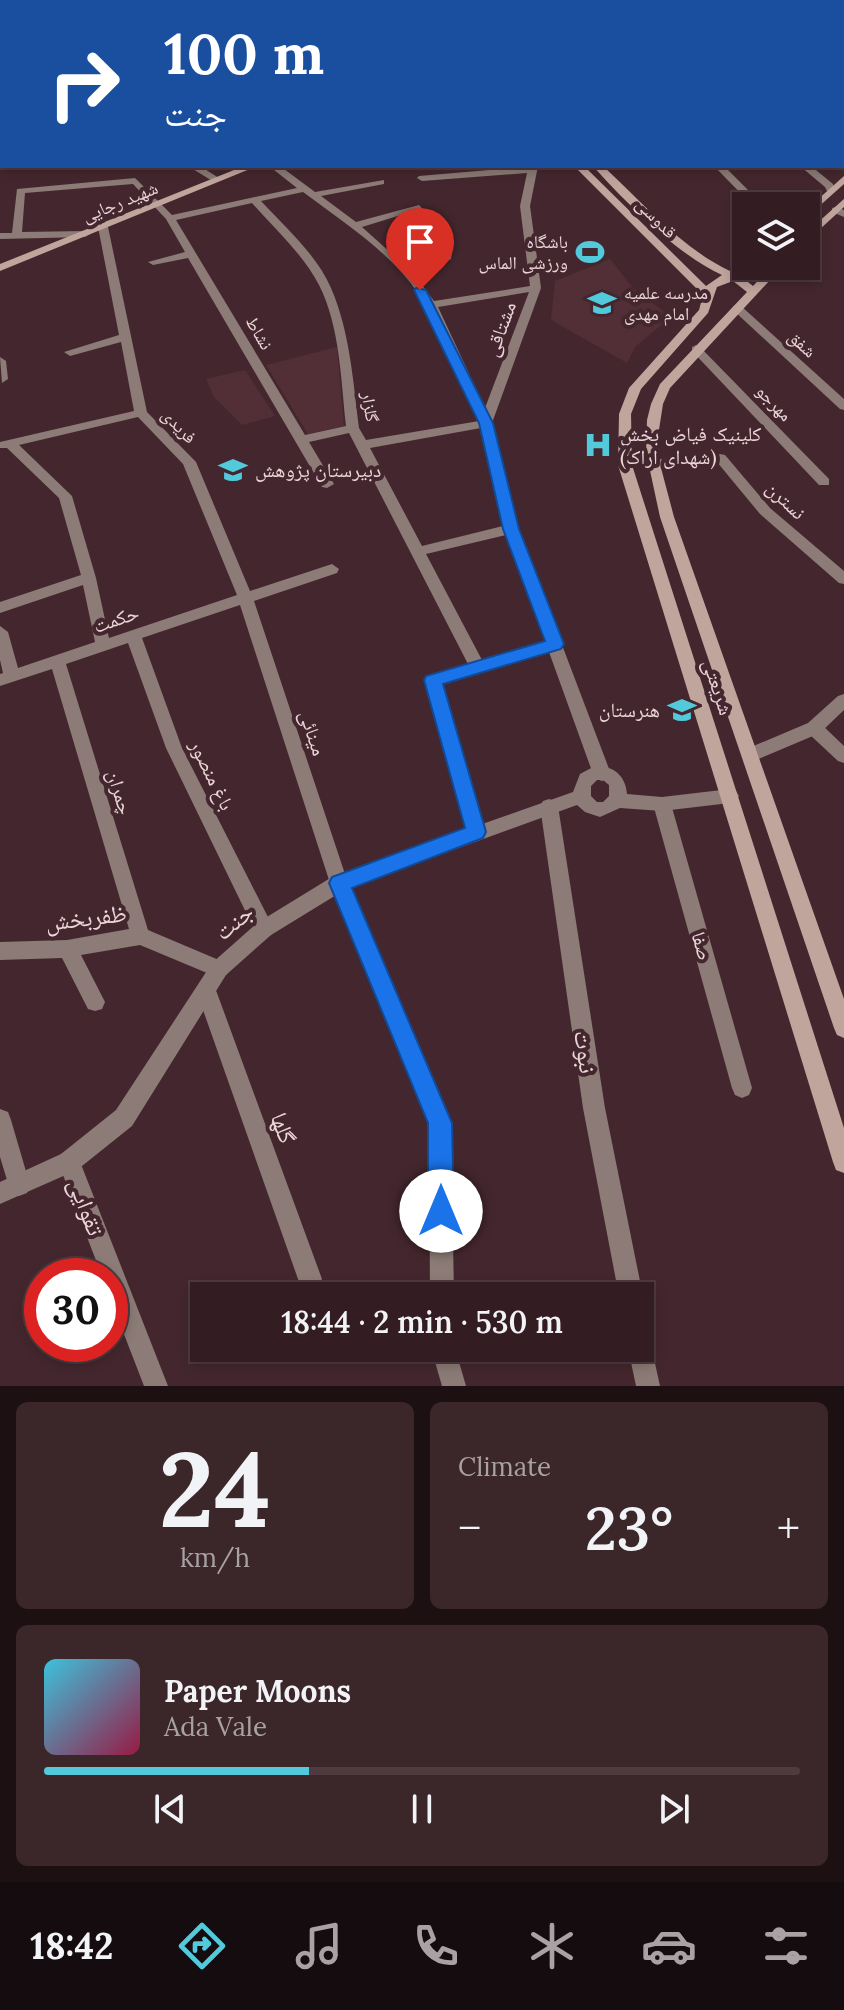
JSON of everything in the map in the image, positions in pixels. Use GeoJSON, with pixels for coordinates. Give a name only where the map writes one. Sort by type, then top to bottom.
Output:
{"type":"FeatureCollection","features":[{"type":"Feature","properties":{"kind":"main road","name":"شهید رجایی"},"geometry":{"type":"LineString","coordinates":[[0,268],[247,168]]}},
{"type":"Feature","properties":{"kind":"main road","name":"قدوسی"},"geometry":{"type":"LineString","coordinates":[[581,168],[709,295]]}},
{"type":"Feature","properties":{"kind":"main road","name":"قدوسی"},"geometry":{"type":"LineString","coordinates":[[600,168],[705,263],[747,284],[752,291]]}},
{"type":"Feature","properties":{"kind":"main road"},"geometry":{"type":"LineString","coordinates":[[820,202],[844,179]]}},
{"type":"Feature","properties":{"kind":"main road"},"geometry":{"type":"LineString","coordinates":[[820,227],[841,209]]}},
{"type":"Feature","properties":{"kind":"main road"},"geometry":{"type":"LineString","coordinates":[[684,269],[702,269],[705,263]]}},
{"type":"Feature","properties":{"kind":"main road","name":"شریعتی"},"geometry":{"type":"LineString","coordinates":[[732,275],[712,285],[704,311],[670,345],[635,388],[625,414],[623,446],[628,481],[844,1162]]}},
{"type":"Feature","properties":{"kind":"main road","name":"شریعتی"},"geometry":{"type":"LineString","coordinates":[[763,280],[696,349],[660,395],[651,423],[651,464],[844,1028]]}},
{"type":"Feature","properties":{"kind":"street"},"geometry":{"type":"LineString","coordinates":[[196,168],[217,180]]}},
{"type":"Feature","properties":{"kind":"street"},"geometry":{"type":"LineString","coordinates":[[277,168],[354,226],[410,276],[430,305],[486,423],[511,529],[602,774]]}},
{"type":"Feature","properties":{"kind":"street"},"geometry":{"type":"LineString","coordinates":[[422,178],[532,168]]}},
{"type":"Feature","properties":{"kind":"street","name":"مشتاقی"},"geometry":{"type":"LineString","coordinates":[[486,423],[536,288],[525,206],[532,168]]}},
{"type":"Feature","properties":{"kind":"street"},"geometry":{"type":"LineString","coordinates":[[721,168],[745,192]]}},
{"type":"Feature","properties":{"kind":"street"},"geometry":{"type":"LineString","coordinates":[[808,168],[830,186],[831,191]]}},
{"type":"Feature","properties":{"kind":"street","name":"نشاط"},"geometry":{"type":"LineString","coordinates":[[17,235],[20,191],[135,181],[170,218],[327,484]]}},
{"type":"Feature","properties":{"kind":"street"},"geometry":{"type":"LineString","coordinates":[[170,218],[254,200],[381,182]]}},
{"type":"Feature","properties":{"kind":"street","name":"گلزار"},"geometry":{"type":"LineString","coordinates":[[254,200],[299,248],[325,286],[343,343],[353,428],[478,667]]}},
{"type":"Feature","properties":{"kind":"street"},"geometry":{"type":"LineString","coordinates":[[354,226],[416,207],[449,241],[447,257],[410,276]]}},
{"type":"Feature","properties":{"kind":"street","name":"فریدی"},"geometry":{"type":"LineString","coordinates":[[103,227],[141,413],[189,462],[245,597]]}},
{"type":"Feature","properties":{"kind":"street"},"geometry":{"type":"LineString","coordinates":[[0,236],[85,234]]}},
{"type":"Feature","properties":{"kind":"street"},"geometry":{"type":"LineString","coordinates":[[153,262],[191,254]]}},
{"type":"Feature","properties":{"kind":"street"},"geometry":{"type":"LineString","coordinates":[[430,305],[536,288]]}},
{"type":"Feature","properties":{"kind":"street","name":"شفق"},"geometry":{"type":"LineString","coordinates":[[737,308],[844,406]]}},
{"type":"Feature","properties":{"kind":"street"},"geometry":{"type":"LineString","coordinates":[[70,352],[125,337]]}},
{"type":"Feature","properties":{"kind":"street","name":"مهرجو"},"geometry":{"type":"LineString","coordinates":[[696,349],[824,482]]}},
{"type":"Feature","properties":{"kind":"street"},"geometry":{"type":"LineString","coordinates":[[0,361],[2,379]]}},
{"type":"Feature","properties":{"kind":"street"},"geometry":{"type":"LineString","coordinates":[[5,444],[141,413]]}},
{"type":"Feature","properties":{"kind":"street"},"geometry":{"type":"LineString","coordinates":[[362,445],[486,423]]}},
{"type":"Feature","properties":{"kind":"street"},"geometry":{"type":"LineString","coordinates":[[301,440],[353,428]]}},
{"type":"Feature","properties":{"kind":"street"},"geometry":{"type":"LineString","coordinates":[[5,444],[65,496],[89,578],[103,645]]}},
{"type":"Feature","properties":{"kind":"street","name":"نسترن"},"geometry":{"type":"LineString","coordinates":[[651,464],[720,458],[765,511],[844,579]]}},
{"type":"Feature","properties":{"kind":"street"},"geometry":{"type":"LineString","coordinates":[[420,551],[511,529]]}},
{"type":"Feature","properties":{"kind":"street","name":"حکمت"},"geometry":{"type":"LineString","coordinates":[[6,678],[332,569]]}},
{"type":"Feature","properties":{"kind":"street"},"geometry":{"type":"LineString","coordinates":[[0,608],[89,578]]}},
{"type":"Feature","properties":{"kind":"street","name":"مینائی"},"geometry":{"type":"LineString","coordinates":[[245,597],[339,883],[440,1123],[442,1282]]}},
{"type":"Feature","properties":{"kind":"street"},"geometry":{"type":"LineString","coordinates":[[0,632],[6,678]]}},
{"type":"Feature","properties":{"kind":"street","name":"باغ منصور"},"geometry":{"type":"LineString","coordinates":[[133,635],[174,748],[264,929]]}},
{"type":"Feature","properties":{"kind":"street"},"geometry":{"type":"LineString","coordinates":[[476,832],[433,680],[555,644]]}},
{"type":"Feature","properties":{"kind":"street","name":"چمران"},"geometry":{"type":"LineString","coordinates":[[57,660],[140,936]]}},
{"type":"Feature","properties":{"kind":"street"},"geometry":{"type":"LineString","coordinates":[[750,755],[814,728],[844,700]]}},
{"type":"Feature","properties":{"kind":"street"},"geometry":{"type":"LineString","coordinates":[[814,728],[844,756]]}},
{"type":"Feature","properties":{"kind":"street"},"geometry":{"type":"LineString","coordinates":[[618,801],[620,787],[613,778],[602,774],[583,780],[582,796],[596,807],[608,807],[618,801],[662,804],[730,796]]}},
{"type":"Feature","properties":{"kind":"street","name":"جنت"},"geometry":{"type":"LineString","coordinates":[[10,1189],[69,1162],[124,1118],[207,993],[219,969],[264,929],[339,883],[582,796]]}},
{"type":"Feature","properties":{"kind":"street","name":"صفا"},"geometry":{"type":"LineString","coordinates":[[662,804],[742,1088]]}},
{"type":"Feature","properties":{"kind":"street","name":"نبوت"},"geometry":{"type":"LineString","coordinates":[[549,806],[594,1108],[628,1282]]}},
{"type":"Feature","properties":{"kind":"street","name":"ظفربخش"},"geometry":{"type":"LineString","coordinates":[[0,951],[67,949],[140,936],[219,969]]}},
{"type":"Feature","properties":{"kind":"street"},"geometry":{"type":"LineString","coordinates":[[67,949],[95,1002]]}},
{"type":"Feature","properties":{"kind":"street","name":"گلها"},"geometry":{"type":"LineString","coordinates":[[207,993],[310,1279]]}},
{"type":"Feature","properties":{"kind":"street"},"geometry":{"type":"LineString","coordinates":[[0,1120],[10,1189]]}},
{"type":"Feature","properties":{"kind":"street","name":"تقوایی"},"geometry":{"type":"LineString","coordinates":[[69,1162],[156,1386]]}},
{"type":"Feature","properties":{"kind":"street"},"geometry":{"type":"LineString","coordinates":[[447,1362],[454,1386]]}},
{"type":"Feature","properties":{"kind":"street"},"geometry":{"type":"LineString","coordinates":[[643,1362],[648,1386]]}},
{"type":"Feature","properties":{"kind":"shaded area","name":"مدرسه علمیه امام مهدی"},"geometry":{"type":"Polygon","coordinates":[[[610,259],[634,289],[671,317],[635,347],[627,363],[551,320],[555,281],[610,259]]]}},
{"type":"Feature","properties":{"kind":"shaded area"},"geometry":{"type":"Polygon","coordinates":[[[337,347],[344,426],[308,434],[266,365],[337,347]]]}},
{"type":"Feature","properties":{"kind":"shaded area"},"geometry":{"type":"Polygon","coordinates":[[[245,370],[275,416],[242,425],[214,397],[206,379],[245,370]]]}},
{"type":"Feature","properties":{"kind":"place","name":"باشگاه ورزشی الماس"},"geometry":{"type":"Point","coordinates":[590,252]}},
{"type":"Feature","properties":{"kind":"place","name":"مدرسه علمیه امام مهدی"},"geometry":{"type":"Point","coordinates":[602,303]}},
{"type":"Feature","properties":{"kind":"place","name":"کلینیک فیاض بخش (شهدای اراک)"},"geometry":{"type":"Point","coordinates":[598,445]}},
{"type":"Feature","properties":{"kind":"place","name":"دبیرستان پژوهش"},"geometry":{"type":"Point","coordinates":[233,470]}},
{"type":"Feature","properties":{"kind":"place","name":"هنرستان"},"geometry":{"type":"Point","coordinates":[682,710]}},
{"type":"Feature","properties":{"kind":"route"},"geometry":{"type":"LineString","coordinates":[[420,290],[486,423],[511,529],[555,644],[433,680],[476,832],[339,883],[440,1123],[441,1211]]}}]}
